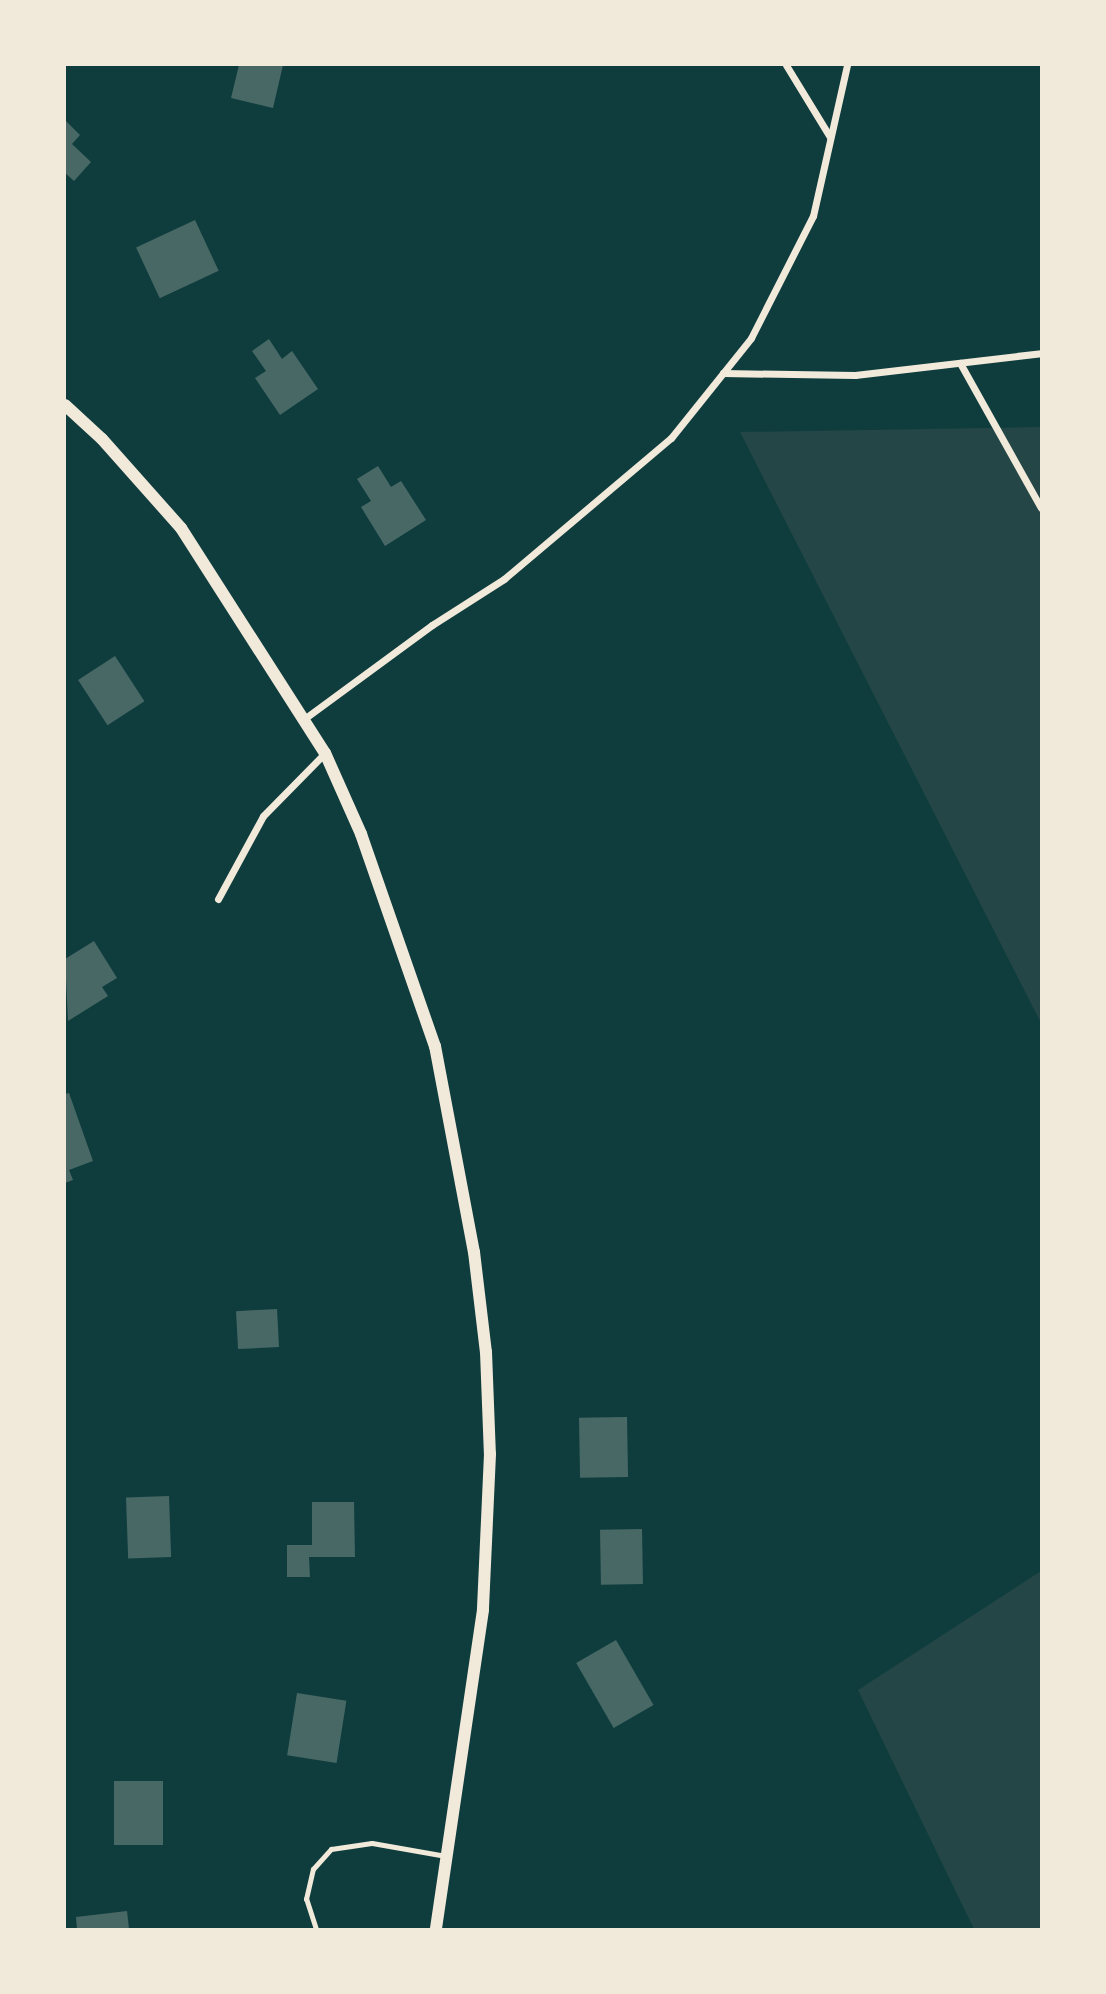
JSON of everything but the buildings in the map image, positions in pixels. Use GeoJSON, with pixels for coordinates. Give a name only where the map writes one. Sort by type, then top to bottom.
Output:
{"type":"FeatureCollection","features":[{"type":"Feature","properties":{"kind":"street"},"geometry":{"type":"LineString","coordinates":[[786,65],[831,137]]}},
{"type":"Feature","properties":{"kind":"street"},"geometry":{"type":"LineString","coordinates":[[304,719],[432,625],[503,579],[671,438],[751,338],[813,216],[847,65]]}},
{"type":"Feature","properties":{"kind":"street"},"geometry":{"type":"LineString","coordinates":[[723,373],[855,375],[1041,353]]}},
{"type":"Feature","properties":{"kind":"street"},"geometry":{"type":"LineString","coordinates":[[960,363],[1041,508]]}},
{"type":"Feature","properties":{"kind":"street"},"geometry":{"type":"LineString","coordinates":[[65,405],[102,439],[181,528],[325,753],[361,834],[435,1046],[474,1252],[486,1352],[490,1454],[484,1596],[436,1929]]}},
{"type":"Feature","properties":{"kind":"street"},"geometry":{"type":"LineString","coordinates":[[218,899],[263,816],[325,753]]}},
{"type":"Feature","properties":{"kind":"lane"},"geometry":{"type":"LineString","coordinates":[[316,1929],[306,1899],[313,1869],[331,1849],[372,1843],[447,1856]]}},
{"type":"Feature","properties":{"kind":"shaded area"},"geometry":{"type":"Polygon","coordinates":[[[1041,427],[1041,1023],[740,432],[1041,427]]]}},
{"type":"Feature","properties":{"kind":"shaded area"},"geometry":{"type":"Polygon","coordinates":[[[1041,1571],[1041,1929],[974,1929],[858,1690],[1041,1571]]]}}]}
